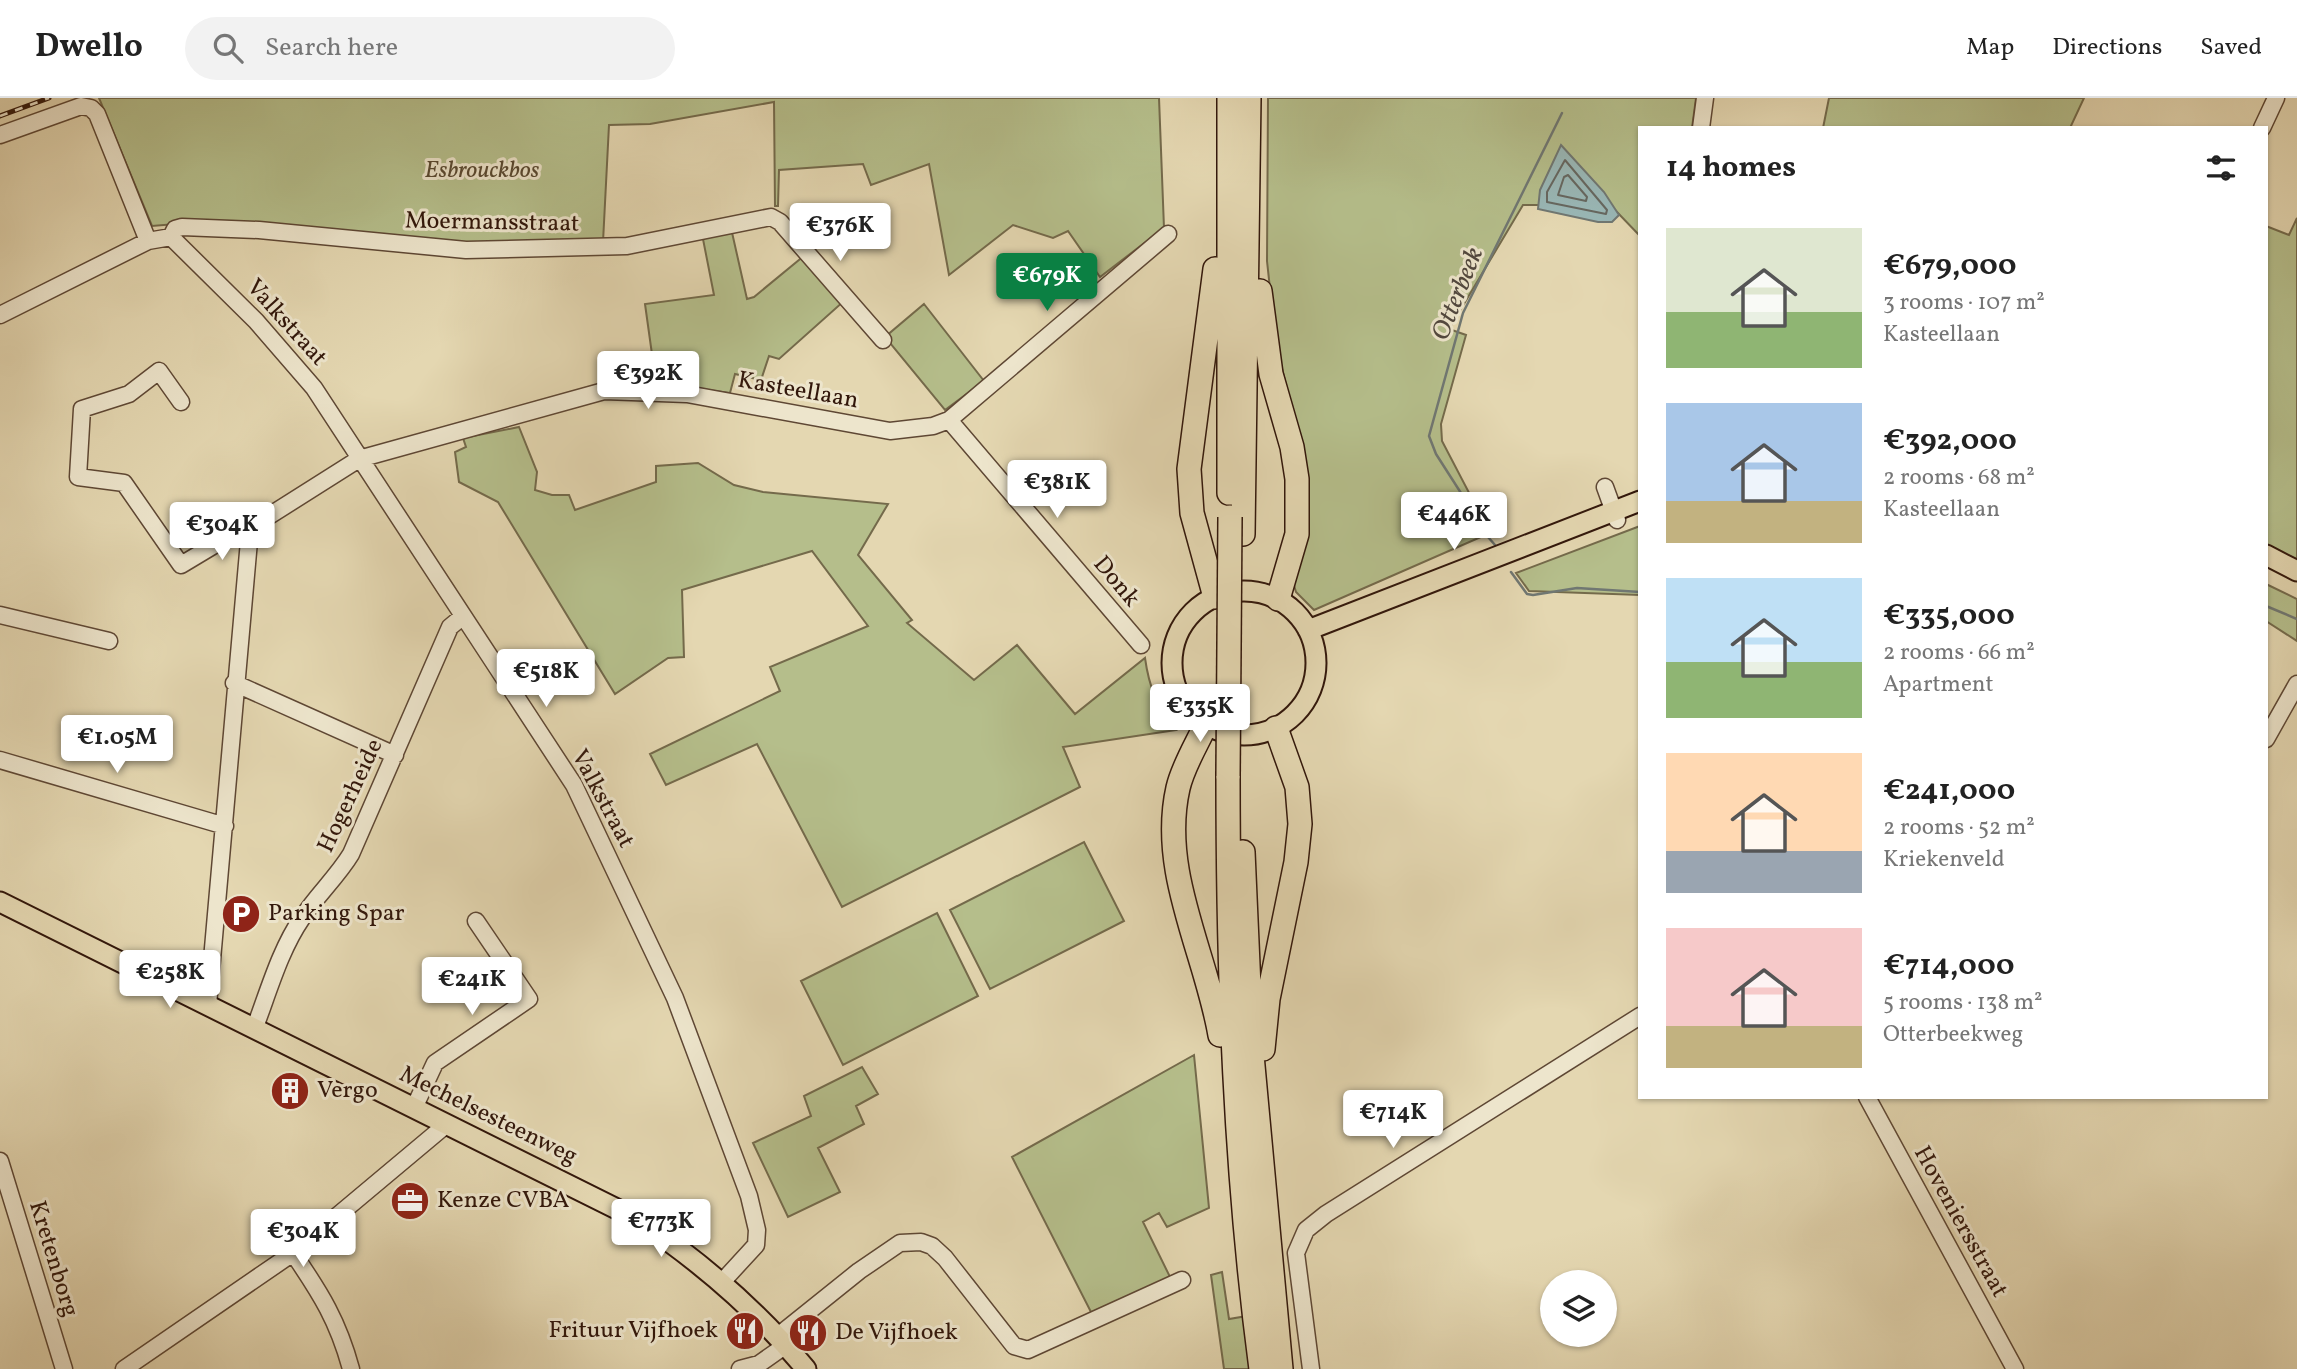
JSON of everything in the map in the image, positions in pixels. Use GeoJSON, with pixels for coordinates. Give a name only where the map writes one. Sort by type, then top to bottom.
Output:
{"type":"FeatureCollection","features":[{"type":"Feature","properties":{"kind":"highway"},"geometry":{"type":"LineString","coordinates":[[1229,98],[1228,203],[1237,526]]}},
{"type":"Feature","properties":{"kind":"highway"},"geometry":{"type":"LineString","coordinates":[[1249,98],[1248,223],[1237,526],[1235,777],[1228,957],[1234,1088],[1261,1369]]}},
{"type":"Feature","properties":{"kind":"highway"},"geometry":{"type":"LineString","coordinates":[[1215,597],[1192,513],[1189,469],[1219,226],[1228,203]]}},
{"type":"Feature","properties":{"kind":"highway"},"geometry":{"type":"LineString","coordinates":[[1248,223],[1257,260],[1271,374],[1292,447],[1297,479],[1296,541],[1279,599]]}},
{"type":"Feature","properties":{"kind":"highway"},"geometry":{"type":"LineString","coordinates":[[1206,724],[1179,786],[1173,824],[1177,871],[1213,1002],[1226,1071],[1234,1088]]}},
{"type":"Feature","properties":{"kind":"highway"},"geometry":{"type":"LineString","coordinates":[[1256,1105],[1268,999],[1296,862],[1300,824],[1297,787],[1276,728]]}},
{"type":"Feature","properties":{"kind":"highway"},"geometry":{"type":"LineString","coordinates":[[1235,777],[1256,1105],[1281,1369]]}},
{"type":"Feature","properties":{"kind":"main road"},"geometry":{"type":"LineString","coordinates":[[1311,637],[1615,515],[1638,502]]}},
{"type":"Feature","properties":{"kind":"main road"},"geometry":{"type":"LineString","coordinates":[[1615,515],[1638,512]]}},
{"type":"Feature","properties":{"kind":"main road"},"geometry":{"type":"LineString","coordinates":[[2268,556],[2297,571]]}},
{"type":"Feature","properties":{"kind":"main road"},"geometry":{"type":"LineString","coordinates":[[1243,590],[1279,599],[1295,612],[1311,637],[1316,671],[1307,697],[1295,714],[1276,728],[1242,735],[1206,724],[1181,698],[1174,677],[1172,660],[1183,624],[1191,613],[1215,597],[1243,590]]}},
{"type":"Feature","properties":{"kind":"main road","name":"Mechelsesteenweg"},"geometry":{"type":"LineString","coordinates":[[0,902],[637,1219],[722,1282],[782,1340],[806,1369]]}},
{"type":"Feature","properties":{"kind":"street"},"geometry":{"type":"LineString","coordinates":[[1701,126],[1705,98]]}},
{"type":"Feature","properties":{"kind":"street"},"geometry":{"type":"LineString","coordinates":[[2263,126],[2276,98]]}},
{"type":"Feature","properties":{"kind":"street"},"geometry":{"type":"LineString","coordinates":[[0,135],[80,106],[91,108],[97,114],[148,241]]}},
{"type":"Feature","properties":{"kind":"street","name":"Moermansstraat"},"geometry":{"type":"LineString","coordinates":[[171,237],[175,229],[182,227],[259,230],[458,250],[627,246],[774,218],[883,340]]}},
{"type":"Feature","properties":{"kind":"street","name":"Kasteellaan"},"geometry":{"type":"LineString","coordinates":[[181,402],[159,371],[130,394],[82,410],[78,477],[124,484],[181,565],[236,532],[252,530],[359,459],[604,391],[687,394],[890,431],[933,426],[949,419],[1168,234]]}},
{"type":"Feature","properties":{"kind":"street"},"geometry":{"type":"LineString","coordinates":[[0,315],[148,241],[171,237]]}},
{"type":"Feature","properties":{"kind":"street","name":"Valkstraat"},"geometry":{"type":"LineString","coordinates":[[171,237],[256,321],[314,388],[574,785],[675,998],[749,1196],[757,1230],[756,1245],[722,1282]]}},
{"type":"Feature","properties":{"kind":"street","name":"Donk"},"geometry":{"type":"LineString","coordinates":[[949,419],[1141,645]]}},
{"type":"Feature","properties":{"kind":"street"},"geometry":{"type":"LineString","coordinates":[[1605,487],[1615,515]]}},
{"type":"Feature","properties":{"kind":"street"},"geometry":{"type":"LineString","coordinates":[[208,1006],[225,826],[234,683],[252,530]]}},
{"type":"Feature","properties":{"kind":"street"},"geometry":{"type":"LineString","coordinates":[[0,615],[109,641]]}},
{"type":"Feature","properties":{"kind":"street","name":"Hogerheide"},"geometry":{"type":"LineString","coordinates":[[255,1027],[276,970],[302,918],[338,875],[351,854],[450,627],[462,617]]}},
{"type":"Feature","properties":{"kind":"street"},"geometry":{"type":"LineString","coordinates":[[234,683],[395,755]]}},
{"type":"Feature","properties":{"kind":"street"},"geometry":{"type":"LineString","coordinates":[[2268,735],[2297,684]]}},
{"type":"Feature","properties":{"kind":"street"},"geometry":{"type":"LineString","coordinates":[[0,760],[225,826]]}},
{"type":"Feature","properties":{"kind":"street"},"geometry":{"type":"LineString","coordinates":[[414,1108],[435,1063],[529,999],[475,921]]}},
{"type":"Feature","properties":{"kind":"street"},"geometry":{"type":"LineString","coordinates":[[1311,1369],[1296,1253],[1306,1230],[1326,1214],[1638,1017]]}},
{"type":"Feature","properties":{"kind":"street","name":"Hoveniersstraat"},"geometry":{"type":"LineString","coordinates":[[1868,1099],[2015,1369]]}},
{"type":"Feature","properties":{"kind":"street"},"geometry":{"type":"LineString","coordinates":[[124,1369],[293,1253],[447,1124]]}},
{"type":"Feature","properties":{"kind":"street","name":"Kretenborg"},"geometry":{"type":"LineString","coordinates":[[0,1161],[64,1369]]}},
{"type":"Feature","properties":{"kind":"street"},"geometry":{"type":"LineString","coordinates":[[740,1369],[759,1364],[859,1271],[900,1243],[932,1246],[1020,1350],[1028,1350],[1182,1280]]}},
{"type":"Feature","properties":{"kind":"street"},"geometry":{"type":"LineString","coordinates":[[293,1253],[341,1330],[351,1369]]}},
{"type":"Feature","properties":{"kind":"green space","name":"Esbrouckbos"},"geometry":{"type":"Polygon","coordinates":[[[99,98],[1159,98],[1164,228],[1100,277],[1068,231],[1053,238],[1013,225],[949,275],[929,164],[871,185],[863,164],[779,170],[778,206],[775,206],[774,102],[650,124],[609,125],[603,242],[466,245],[176,224],[152,226],[99,98]]]}},
{"type":"Feature","properties":{"kind":"green space"},"geometry":{"type":"Polygon","coordinates":[[[1268,98],[1696,98],[1692,126],[1638,126],[1638,234],[1567,160],[1541,205],[1523,205],[1449,329],[1466,335],[1441,424],[1442,441],[1490,533],[1314,610],[1296,592],[1293,582],[1288,393],[1276,344],[1267,261],[1268,98]]]}},
{"type":"Feature","properties":{"kind":"green space"},"geometry":{"type":"Polygon","coordinates":[[[1829,98],[2084,98],[2071,126],[1823,126],[1829,98]]]}},
{"type":"Feature","properties":{"kind":"green space"},"geometry":{"type":"Polygon","coordinates":[[[2297,218],[2297,562],[2268,546],[2268,227],[2289,235],[2297,218]]]}},
{"type":"Feature","properties":{"kind":"green space"},"geometry":{"type":"Polygon","coordinates":[[[731,228],[747,299],[754,297],[805,255],[844,301],[779,359],[769,356],[761,380],[735,374],[730,393],[656,383],[645,304],[714,295],[702,234],[731,228]]]}},
{"type":"Feature","properties":{"kind":"green space"},"geometry":{"type":"Polygon","coordinates":[[[924,304],[984,381],[945,410],[885,337],[924,304]]]}},
{"type":"Feature","properties":{"kind":"green space"},"geometry":{"type":"Polygon","coordinates":[[[519,427],[537,472],[535,490],[552,495],[569,495],[575,510],[656,482],[656,466],[698,463],[734,485],[763,492],[888,504],[858,555],[912,620],[907,623],[974,680],[1017,645],[1075,714],[1145,658],[1155,696],[1176,730],[1063,747],[1080,787],[842,907],[757,744],[666,785],[650,754],[780,691],[770,667],[868,626],[812,551],[682,590],[684,657],[668,658],[615,694],[498,502],[459,482],[455,452],[466,447],[463,438],[519,427]]]}},
{"type":"Feature","properties":{"kind":"green space"},"geometry":{"type":"Polygon","coordinates":[[[1638,527],[1638,595],[1529,591],[1516,573],[1638,527]]]}},
{"type":"Feature","properties":{"kind":"green space"},"geometry":{"type":"Polygon","coordinates":[[[2268,585],[2297,599],[2297,641],[2268,622],[2268,585]]]}},
{"type":"Feature","properties":{"kind":"green space"},"geometry":{"type":"Polygon","coordinates":[[[1084,842],[1124,921],[990,989],[950,910],[1084,842]]]}},
{"type":"Feature","properties":{"kind":"green space"},"geometry":{"type":"Polygon","coordinates":[[[937,913],[978,996],[843,1065],[801,981],[937,913]]]}},
{"type":"Feature","properties":{"kind":"green space"},"geometry":{"type":"Polygon","coordinates":[[[1194,1055],[1209,1208],[1167,1227],[1159,1213],[1143,1222],[1172,1281],[1093,1316],[1012,1157],[1194,1055]]]}},
{"type":"Feature","properties":{"kind":"green space"},"geometry":{"type":"Polygon","coordinates":[[[862,1067],[878,1094],[856,1106],[864,1124],[818,1148],[840,1192],[788,1217],[753,1143],[811,1116],[804,1096],[862,1067]]]}},
{"type":"Feature","properties":{"kind":"green space"},"geometry":{"type":"Polygon","coordinates":[[[1222,1272],[1229,1319],[1247,1316],[1254,1369],[1224,1369],[1211,1275],[1222,1272]]]}},
{"type":"Feature","properties":{"kind":"water"},"geometry":{"type":"Polygon","coordinates":[[[1561,145],[1604,192],[1619,215],[1612,222],[1598,222],[1538,209],[1540,190],[1561,145]]]}},
{"type":"Feature","properties":{"kind":"waterway","name":"Otterbeek"},"geometry":{"type":"LineString","coordinates":[[1484,529],[1436,454],[1429,436],[1463,313],[1562,113]]}},
{"type":"Feature","properties":{"kind":"waterway","name":"Otterbeek"},"geometry":{"type":"LineString","coordinates":[[1488,537],[1495,545]]}},
{"type":"Feature","properties":{"kind":"waterway","name":"Otterbeek"},"geometry":{"type":"LineString","coordinates":[[1511,572],[1527,594],[1533,595],[1577,588],[1638,592]]}},
{"type":"Feature","properties":{"kind":"waterway","name":"Otterbeek"},"geometry":{"type":"LineString","coordinates":[[2268,607],[2297,619]]}},
{"type":"Feature","properties":{"kind":"railway"},"geometry":{"type":"LineString","coordinates":[[0,116],[49,98]]}},
{"type":"Feature","properties":{"kind":"place","name":"Parking Spar"},"geometry":{"type":"Point","coordinates":[241,914]}},
{"type":"Feature","properties":{"kind":"place","name":"Vergo"},"geometry":{"type":"Point","coordinates":[290,1091]}},
{"type":"Feature","properties":{"kind":"place","name":"Kenze CVBA"},"geometry":{"type":"Point","coordinates":[410,1201]}},
{"type":"Feature","properties":{"kind":"place","name":"Frituur Vijfhoek"},"geometry":{"type":"Point","coordinates":[745,1331]}},
{"type":"Feature","properties":{"kind":"place","name":"De Vijfhoek"},"geometry":{"type":"Point","coordinates":[808,1333]}}]}
